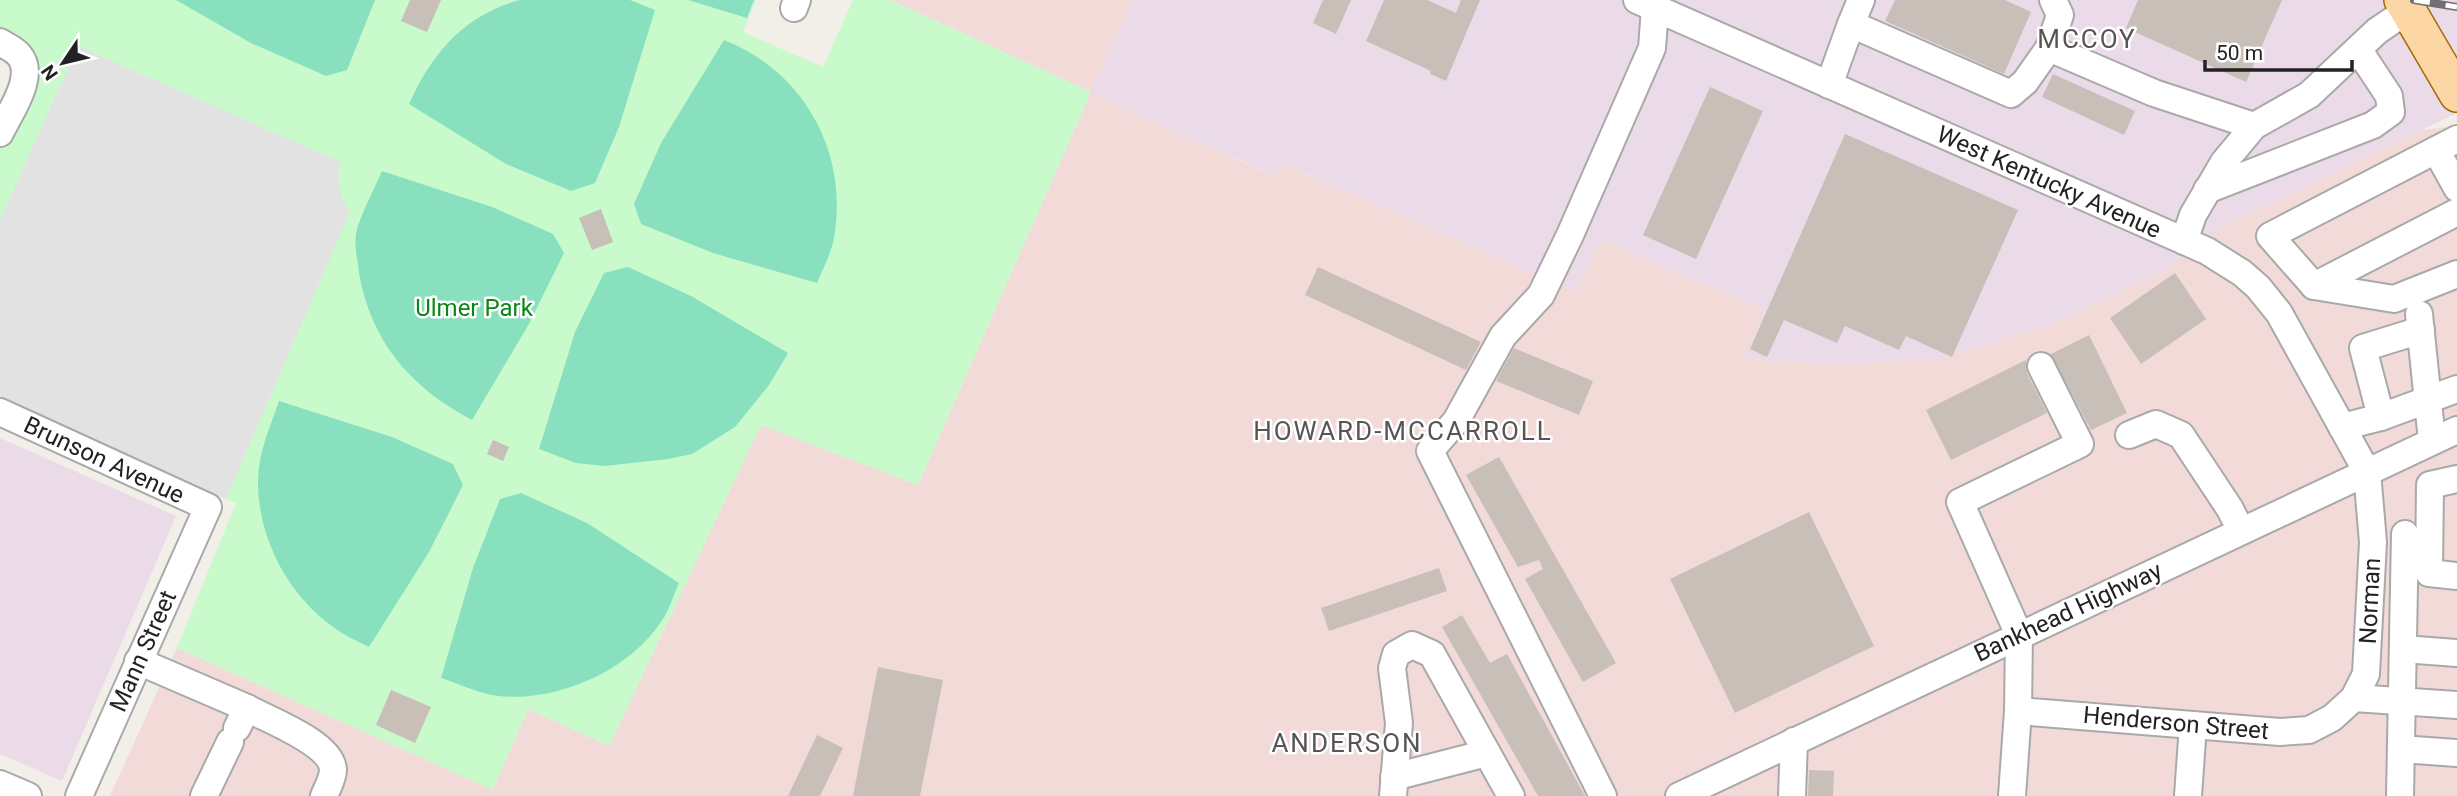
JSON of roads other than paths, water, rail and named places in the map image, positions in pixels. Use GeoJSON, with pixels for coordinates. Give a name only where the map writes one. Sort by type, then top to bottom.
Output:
{"type":"FeatureCollection","features":[{"type":"Feature","properties":{"kind":"main road"},"geometry":{"type":"LineString","coordinates":[[2405,5],[2457,94]]}},
{"type":"Feature","properties":{"kind":"street"},"geometry":{"type":"LineString","coordinates":[[1829,85],[1856,12],[2011,94],[2025,82],[2049,48],[2060,15],[2053,0]]}},
{"type":"Feature","properties":{"kind":"street"},"geometry":{"type":"LineString","coordinates":[[1603,796],[1430,451],[1456,421],[1503,336],[1541,295],[1570,235],[1652,48],[1646,4]]}},
{"type":"Feature","properties":{"kind":"street","name":"West Kentucky Avenue"},"geometry":{"type":"LineString","coordinates":[[1646,4],[2207,251],[2242,273],[2268,298],[2279,313],[2367,472]]}},
{"type":"Feature","properties":{"kind":"street"},"geometry":{"type":"LineString","coordinates":[[2184,241],[2193,215],[2224,162],[2254,126],[2309,95],[2405,5]]}},
{"type":"Feature","properties":{"kind":"street"},"geometry":{"type":"LineString","coordinates":[[0,42],[12,49],[22,60],[26,73],[0,134]]}},
{"type":"Feature","properties":{"kind":"street"},"geometry":{"type":"LineString","coordinates":[[2049,48],[2154,93],[2254,126]]}},
{"type":"Feature","properties":{"kind":"street"},"geometry":{"type":"LineString","coordinates":[[2207,190],[2373,125],[2391,111],[2389,96],[2358,49]]}},
{"type":"Feature","properties":{"kind":"street"},"geometry":{"type":"LineString","coordinates":[[2457,188],[2446,144],[2270,236],[2314,286],[2394,299],[2457,274]]}},
{"type":"Feature","properties":{"kind":"street"},"geometry":{"type":"LineString","coordinates":[[2314,286],[2457,212]]}},
{"type":"Feature","properties":{"kind":"street"},"geometry":{"type":"LineString","coordinates":[[2400,796],[2403,649],[2417,533],[2430,485],[2457,478],[2444,436],[2427,402],[2417,290]]}},
{"type":"Feature","properties":{"kind":"street"},"geometry":{"type":"LineString","coordinates":[[2381,417],[2363,348],[2421,330]]}},
{"type":"Feature","properties":{"kind":"street"},"geometry":{"type":"LineString","coordinates":[[2011,796],[2018,711],[2019,635],[1959,502],[2080,444],[2041,366]]}},
{"type":"Feature","properties":{"kind":"street"},"geometry":{"type":"LineString","coordinates":[[2342,427],[2427,402],[2457,389]]}},
{"type":"Feature","properties":{"kind":"street","name":"Brunson Avenue"},"geometry":{"type":"LineString","coordinates":[[0,412],[208,507]]}},
{"type":"Feature","properties":{"kind":"street"},"geometry":{"type":"LineString","coordinates":[[2129,435],[2156,424],[2181,435],[2230,509],[2241,531]]}},
{"type":"Feature","properties":{"kind":"street","name":"Bankhead Highway"},"geometry":{"type":"LineString","coordinates":[[1679,796],[2444,436]]}},
{"type":"Feature","properties":{"kind":"street","name":"Norman"},"geometry":{"type":"LineString","coordinates":[[2332,718],[2354,698],[2366,674],[2373,535],[2367,472]]}},
{"type":"Feature","properties":{"kind":"street","name":"Mann Street"},"geometry":{"type":"LineString","coordinates":[[79,796],[208,507]]}},
{"type":"Feature","properties":{"kind":"street"},"geometry":{"type":"LineString","coordinates":[[2373,535],[2417,533]]}},
{"type":"Feature","properties":{"kind":"street"},"geometry":{"type":"LineString","coordinates":[[2417,533],[2429,573],[2457,576]]}},
{"type":"Feature","properties":{"kind":"street"},"geometry":{"type":"LineString","coordinates":[[1487,753],[1394,787],[1399,723],[1392,668],[1396,654],[1412,645],[1432,654],[1511,796]]}},
{"type":"Feature","properties":{"kind":"street"},"geometry":{"type":"LineString","coordinates":[[2403,649],[2457,653]]}},
{"type":"Feature","properties":{"kind":"street"},"geometry":{"type":"LineString","coordinates":[[138,661],[238,726],[316,744],[329,757],[333,771],[324,796]]}},
{"type":"Feature","properties":{"kind":"street"},"geometry":{"type":"LineString","coordinates":[[2354,698],[2457,705]]}},
{"type":"Feature","properties":{"kind":"street","name":"Henderson Street"},"geometry":{"type":"LineString","coordinates":[[2018,711],[2280,732],[2309,730],[2332,718]]}},
{"type":"Feature","properties":{"kind":"street"},"geometry":{"type":"LineString","coordinates":[[2188,796],[2193,725]]}},
{"type":"Feature","properties":{"kind":"street"},"geometry":{"type":"LineString","coordinates":[[204,796],[238,726]]}},
{"type":"Feature","properties":{"kind":"street"},"geometry":{"type":"LineString","coordinates":[[1792,796],[1794,741]]}},
{"type":"Feature","properties":{"kind":"street"},"geometry":{"type":"LineString","coordinates":[[2401,749],[2457,753]]}},
{"type":"Feature","properties":{"kind":"street"},"geometry":{"type":"LineString","coordinates":[[0,784],[27,796]]}},
{"type":"Feature","properties":{"kind":"railway"},"geometry":{"type":"LineString","coordinates":[[2414,0],[2457,7]]}},
{"type":"Feature","properties":{"kind":"district","name":"MCCOY"},"geometry":{"type":"Point","coordinates":[2087,39]}},
{"type":"Feature","properties":{"kind":"district","name":"HOWARD-MCCARROLL"},"geometry":{"type":"Point","coordinates":[1403,431]}},
{"type":"Feature","properties":{"kind":"district","name":"ANDERSON"},"geometry":{"type":"Point","coordinates":[1347,743]}},
{"type":"Feature","properties":{"kind":"park label","name":"Ulmer Park"},"geometry":{"type":"Point","coordinates":[474,308]}}]}
